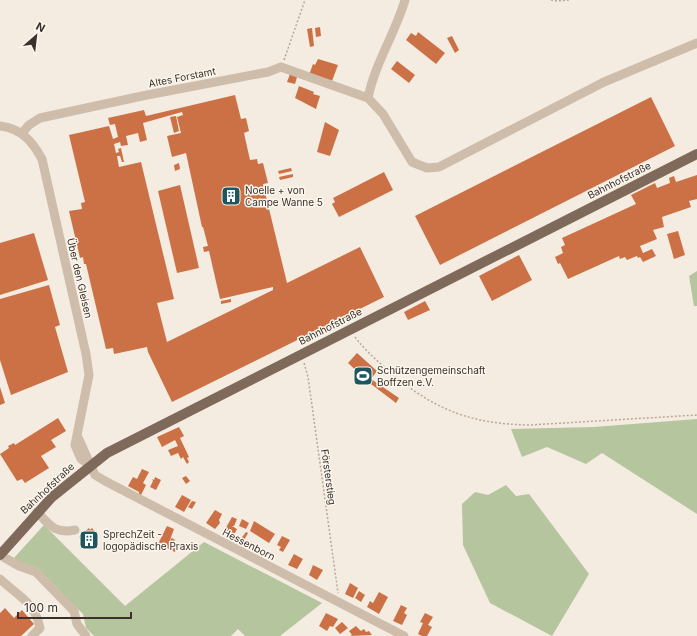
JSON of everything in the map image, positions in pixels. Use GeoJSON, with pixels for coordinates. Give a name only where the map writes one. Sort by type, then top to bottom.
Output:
{"type":"FeatureCollection","features":[{"type":"Feature","properties":{"kind":"main road","name":"Bahnhofstraße"},"geometry":{"type":"LineString","coordinates":[[0,555],[37,512],[68,483],[90,465],[136,437],[697,154]]}},
{"type":"Feature","properties":{"kind":"street"},"geometry":{"type":"LineString","coordinates":[[368,98],[372,78],[401,12],[404,0]]}},
{"type":"Feature","properties":{"kind":"street"},"geometry":{"type":"LineString","coordinates":[[281,67],[368,98],[383,114],[412,162],[427,168],[439,167],[604,82],[697,43]]}},
{"type":"Feature","properties":{"kind":"street","name":"Altes Forstamt"},"geometry":{"type":"LineString","coordinates":[[22,133],[29,125],[40,118],[148,94],[268,72],[281,67]]}},
{"type":"Feature","properties":{"kind":"street"},"geometry":{"type":"LineString","coordinates":[[0,126],[22,133]]}},
{"type":"Feature","properties":{"kind":"street","name":"Über den Gleisen"},"geometry":{"type":"LineString","coordinates":[[22,133],[34,144],[42,159],[86,354],[89,375],[77,435],[88,455],[90,465]]}},
{"type":"Feature","properties":{"kind":"street","name":"Hessenborn"},"geometry":{"type":"LineString","coordinates":[[90,465],[95,475],[105,481],[404,636]]}},
{"type":"Feature","properties":{"kind":"street"},"geometry":{"type":"LineString","coordinates":[[37,512],[59,531],[64,532],[75,530]]}},
{"type":"Feature","properties":{"kind":"street"},"geometry":{"type":"LineString","coordinates":[[0,555],[18,566],[36,572],[74,611],[77,624],[86,636]]}},
{"type":"Feature","properties":{"kind":"street"},"geometry":{"type":"LineString","coordinates":[[0,579],[30,605],[38,615],[40,628],[32,636]]}},
{"type":"Feature","properties":{"kind":"path"},"geometry":{"type":"LineString","coordinates":[[281,67],[305,0]]}},
{"type":"Feature","properties":{"kind":"path"},"geometry":{"type":"LineString","coordinates":[[551,0],[557,2],[569,0]]}},
{"type":"Feature","properties":{"kind":"path"},"geometry":{"type":"LineString","coordinates":[[349,329],[365,351],[411,389],[437,406],[464,416],[507,425],[530,425],[697,415]]}},
{"type":"Feature","properties":{"kind":"path","name":"Försterstieg"},"geometry":{"type":"LineString","coordinates":[[302,354],[308,377],[340,603]]}},
{"type":"Feature","properties":{"kind":"green space"},"geometry":{"type":"Polygon","coordinates":[[[697,271],[697,306],[694,306],[689,276],[697,271]]]}},
{"type":"Feature","properties":{"kind":"green space"},"geometry":{"type":"Polygon","coordinates":[[[697,419],[697,514],[602,453],[586,464],[547,447],[522,457],[511,429],[594,427],[697,419]]]}},
{"type":"Feature","properties":{"kind":"green space"},"geometry":{"type":"Polygon","coordinates":[[[506,485],[516,496],[529,494],[589,574],[552,636],[490,603],[463,545],[462,504],[475,492],[488,495],[506,485]]]}},
{"type":"Feature","properties":{"kind":"green space"},"geometry":{"type":"Polygon","coordinates":[[[44,525],[125,606],[204,542],[322,603],[280,636],[245,636],[238,629],[231,636],[94,636],[86,628],[83,614],[36,569],[13,559],[44,525]]]}},
{"type":"Feature","properties":{"kind":"building"},"geometry":{"type":"Polygon","coordinates":[[[320,27],[321,36],[316,37],[315,28],[320,27]]]}},
{"type":"Feature","properties":{"kind":"building"},"geometry":{"type":"Polygon","coordinates":[[[312,28],[314,46],[310,47],[307,29],[312,28]]]}},
{"type":"Feature","properties":{"kind":"building"},"geometry":{"type":"Polygon","coordinates":[[[418,32],[445,53],[436,64],[406,40],[411,33],[416,36],[418,32]]]}},
{"type":"Feature","properties":{"kind":"building"},"geometry":{"type":"Polygon","coordinates":[[[452,36],[459,50],[455,53],[447,38],[452,36]]]}},
{"type":"Feature","properties":{"kind":"building"},"geometry":{"type":"Polygon","coordinates":[[[318,59],[338,65],[332,81],[309,75],[313,64],[315,65],[318,59]]]}},
{"type":"Feature","properties":{"kind":"building"},"geometry":{"type":"Polygon","coordinates":[[[397,61],[415,75],[409,83],[391,69],[397,61]]]}},
{"type":"Feature","properties":{"kind":"building"},"geometry":{"type":"Polygon","coordinates":[[[290,74],[297,77],[295,84],[287,82],[290,74]]]}},
{"type":"Feature","properties":{"kind":"building"},"geometry":{"type":"Polygon","coordinates":[[[299,86],[314,92],[313,94],[320,96],[316,109],[295,98],[299,86]]]}},
{"type":"Feature","properties":{"kind":"building"},"geometry":{"type":"Polygon","coordinates":[[[235,95],[241,119],[246,118],[249,131],[244,133],[250,160],[257,159],[258,164],[263,163],[268,183],[263,184],[287,283],[360,247],[384,297],[172,402],[147,347],[114,354],[113,348],[106,349],[86,264],[84,264],[83,257],[80,258],[69,211],[82,209],[81,203],[85,202],[69,135],[109,126],[113,139],[118,137],[115,124],[110,125],[108,118],[144,110],[146,116],[235,95]],[[182,112],[143,123],[147,140],[140,142],[138,133],[126,136],[128,145],[121,146],[120,142],[114,144],[116,153],[119,152],[118,149],[121,148],[124,162],[122,162],[120,156],[117,156],[119,167],[141,162],[174,299],[157,303],[167,342],[273,290],[273,287],[220,299],[209,251],[204,252],[203,247],[208,246],[202,227],[186,153],[172,157],[167,136],[181,133],[177,117],[183,115],[182,112]]]}},
{"type":"Feature","properties":{"kind":"building"},"geometry":{"type":"Polygon","coordinates":[[[651,97],[675,146],[440,265],[415,216],[651,97]]]}},
{"type":"Feature","properties":{"kind":"building"},"geometry":{"type":"Polygon","coordinates":[[[176,116],[179,131],[174,133],[170,117],[176,116]]]}},
{"type":"Feature","properties":{"kind":"building"},"geometry":{"type":"Polygon","coordinates":[[[325,122],[339,130],[330,156],[317,152],[325,122]]]}},
{"type":"Feature","properties":{"kind":"building"},"geometry":{"type":"Polygon","coordinates":[[[179,163],[180,169],[175,171],[174,165],[179,163]]]}},
{"type":"Feature","properties":{"kind":"building"},"geometry":{"type":"Polygon","coordinates":[[[291,168],[292,171],[279,174],[278,171],[291,168]]]}},
{"type":"Feature","properties":{"kind":"building"},"geometry":{"type":"Polygon","coordinates":[[[384,172],[393,190],[339,217],[332,204],[335,202],[333,198],[384,172]]]}},
{"type":"Feature","properties":{"kind":"building"},"geometry":{"type":"Polygon","coordinates":[[[293,174],[293,177],[280,180],[279,177],[293,174]]]}},
{"type":"Feature","properties":{"kind":"building"},"geometry":{"type":"Polygon","coordinates":[[[697,175],[697,199],[689,201],[691,207],[662,217],[664,227],[653,230],[657,239],[640,246],[643,253],[652,249],[656,256],[643,262],[640,257],[638,258],[637,256],[627,260],[625,257],[620,259],[619,256],[568,279],[560,263],[558,264],[555,257],[563,253],[561,247],[565,245],[562,238],[636,204],[631,195],[655,183],[657,188],[670,183],[669,178],[674,176],[676,182],[697,175]]]}},
{"type":"Feature","properties":{"kind":"building"},"geometry":{"type":"Polygon","coordinates":[[[180,185],[199,268],[177,273],[158,191],[180,185]]]}},
{"type":"Feature","properties":{"kind":"building"},"geometry":{"type":"Polygon","coordinates":[[[678,231],[685,255],[674,259],[667,234],[678,231]]]}},
{"type":"Feature","properties":{"kind":"building"},"geometry":{"type":"Polygon","coordinates":[[[34,233],[48,280],[0,295],[0,243],[34,233]]]}},
{"type":"Feature","properties":{"kind":"building"},"geometry":{"type":"Polygon","coordinates":[[[519,255],[532,280],[492,301],[479,276],[519,255]]]}},
{"type":"Feature","properties":{"kind":"building"},"geometry":{"type":"Polygon","coordinates":[[[49,285],[60,325],[55,327],[68,372],[11,395],[0,360],[0,299],[49,285]]]}},
{"type":"Feature","properties":{"kind":"building"},"geometry":{"type":"Polygon","coordinates":[[[231,299],[231,302],[221,304],[221,301],[231,299]]]}},
{"type":"Feature","properties":{"kind":"building"},"geometry":{"type":"Polygon","coordinates":[[[425,301],[430,310],[408,320],[404,312],[425,301]]]}},
{"type":"Feature","properties":{"kind":"building"},"geometry":{"type":"Polygon","coordinates":[[[357,353],[377,371],[371,379],[399,398],[396,403],[367,381],[365,383],[360,379],[363,377],[348,363],[357,353]]]}},
{"type":"Feature","properties":{"kind":"building"},"geometry":{"type":"Polygon","coordinates":[[[0,387],[5,403],[0,405],[0,387]]]}},
{"type":"Feature","properties":{"kind":"building"},"geometry":{"type":"Polygon","coordinates":[[[58,418],[66,431],[51,440],[56,447],[41,456],[49,468],[25,483],[22,479],[17,481],[0,454],[9,448],[8,446],[14,443],[15,445],[58,418]]]}},
{"type":"Feature","properties":{"kind":"building"},"geometry":{"type":"Polygon","coordinates":[[[179,427],[184,436],[180,438],[189,457],[187,458],[189,462],[187,464],[183,457],[181,459],[178,453],[171,456],[168,450],[178,446],[175,440],[162,447],[157,437],[179,427]]]}},
{"type":"Feature","properties":{"kind":"building"},"geometry":{"type":"Polygon","coordinates":[[[142,469],[149,472],[143,483],[146,485],[141,495],[139,492],[128,486],[133,477],[137,479],[142,469]]]}},
{"type":"Feature","properties":{"kind":"building"},"geometry":{"type":"Polygon","coordinates":[[[186,476],[190,481],[186,484],[182,478],[186,476]]]}},
{"type":"Feature","properties":{"kind":"building"},"geometry":{"type":"Polygon","coordinates":[[[155,477],[161,480],[156,490],[150,487],[153,481],[152,479],[154,480],[155,477]]]}},
{"type":"Feature","properties":{"kind":"building"},"geometry":{"type":"Polygon","coordinates":[[[182,495],[191,500],[184,512],[175,507],[182,495]]]}},
{"type":"Feature","properties":{"kind":"building"},"geometry":{"type":"Polygon","coordinates":[[[192,501],[196,502],[192,509],[188,507],[192,501]]]}},
{"type":"Feature","properties":{"kind":"building"},"geometry":{"type":"Polygon","coordinates":[[[215,510],[222,514],[219,520],[220,523],[215,529],[206,523],[215,510]]]}},
{"type":"Feature","properties":{"kind":"building"},"geometry":{"type":"Polygon","coordinates":[[[232,517],[237,519],[234,526],[232,526],[237,529],[233,537],[223,533],[232,517]]]}},
{"type":"Feature","properties":{"kind":"building"},"geometry":{"type":"Polygon","coordinates":[[[242,519],[249,523],[246,529],[239,526],[242,519]]]}},
{"type":"Feature","properties":{"kind":"building"},"geometry":{"type":"Polygon","coordinates":[[[254,521],[275,534],[269,543],[250,531],[254,521]]]}},
{"type":"Feature","properties":{"kind":"building"},"geometry":{"type":"Polygon","coordinates":[[[167,526],[174,529],[170,540],[172,538],[175,540],[174,542],[179,544],[175,552],[158,544],[167,526]]]}},
{"type":"Feature","properties":{"kind":"building","name":"SprechZeit - logopädische Praxis"},"geometry":{"type":"Polygon","coordinates":[[[89,528],[90,530],[92,528],[97,534],[95,538],[98,541],[90,550],[79,537],[89,528]]]}},
{"type":"Feature","properties":{"kind":"building"},"geometry":{"type":"Polygon","coordinates":[[[246,532],[248,533],[243,542],[240,540],[246,532]]]}},
{"type":"Feature","properties":{"kind":"building"},"geometry":{"type":"Polygon","coordinates":[[[282,536],[290,540],[283,552],[279,550],[281,547],[277,545],[282,536]]]}},
{"type":"Feature","properties":{"kind":"building"},"geometry":{"type":"Polygon","coordinates":[[[294,554],[303,559],[297,569],[288,565],[294,554]]]}},
{"type":"Feature","properties":{"kind":"building"},"geometry":{"type":"Polygon","coordinates":[[[313,565],[323,570],[317,580],[309,575],[313,565]]]}},
{"type":"Feature","properties":{"kind":"building"},"geometry":{"type":"Polygon","coordinates":[[[350,583],[358,588],[353,598],[345,594],[350,583]]]}},
{"type":"Feature","properties":{"kind":"building"},"geometry":{"type":"Polygon","coordinates":[[[359,591],[365,595],[361,602],[355,598],[359,591]]]}},
{"type":"Feature","properties":{"kind":"building"},"geometry":{"type":"Polygon","coordinates":[[[379,592],[388,597],[379,614],[367,607],[370,601],[373,603],[379,592]]]}},
{"type":"Feature","properties":{"kind":"building"},"geometry":{"type":"Polygon","coordinates":[[[401,605],[407,608],[404,613],[407,615],[402,625],[393,621],[401,605]]]}},
{"type":"Feature","properties":{"kind":"building"},"geometry":{"type":"Polygon","coordinates":[[[5,608],[14,618],[22,610],[34,624],[21,636],[0,636],[0,613],[5,608]]]}},
{"type":"Feature","properties":{"kind":"building"},"geometry":{"type":"Polygon","coordinates":[[[326,613],[338,619],[333,627],[330,626],[327,631],[319,626],[326,613]]]}},
{"type":"Feature","properties":{"kind":"building"},"geometry":{"type":"Polygon","coordinates":[[[425,613],[433,617],[428,625],[432,627],[427,636],[422,636],[418,634],[423,623],[420,622],[425,613]]]}},
{"type":"Feature","properties":{"kind":"building"},"geometry":{"type":"Polygon","coordinates":[[[342,622],[348,628],[340,634],[335,628],[342,622]]]}},
{"type":"Feature","properties":{"kind":"building"},"geometry":{"type":"Polygon","coordinates":[[[356,626],[361,631],[364,629],[366,632],[369,631],[372,635],[350,636],[352,635],[349,631],[356,626]]]}},
{"type":"Feature","properties":{"kind":"place","name":"Noelle + von Campe Wanne 5"},"geometry":{"type":"Point","coordinates":[231,196]}},
{"type":"Feature","properties":{"kind":"place","name":"Schützengemeinschaft Boffzen e.V."},"geometry":{"type":"Point","coordinates":[363,376]}},
{"type":"Feature","properties":{"kind":"place","name":"SprechZeit - logopädische Praxis"},"geometry":{"type":"Point","coordinates":[89,540]}}]}
